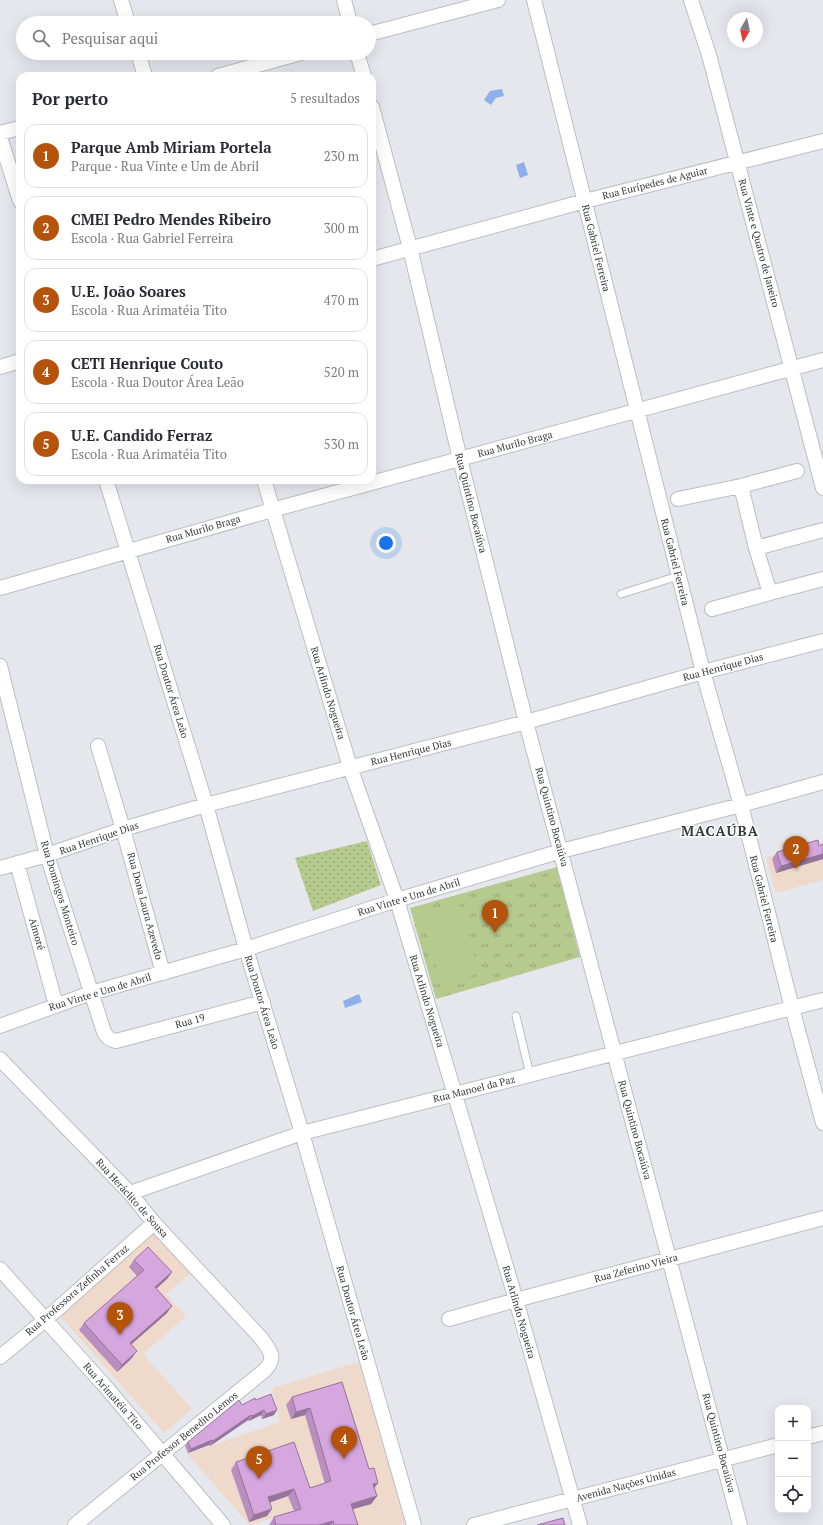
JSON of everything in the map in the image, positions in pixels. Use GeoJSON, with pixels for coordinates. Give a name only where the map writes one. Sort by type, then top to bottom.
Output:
{"type":"FeatureCollection","features":[{"type":"Feature","properties":{"kind":"street"},"geometry":{"type":"LineString","coordinates":[[121,0],[126,16]]}},
{"type":"Feature","properties":{"kind":"street"},"geometry":{"type":"LineString","coordinates":[[344,0],[348,16]]}},
{"type":"Feature","properties":{"kind":"street"},"geometry":{"type":"LineString","coordinates":[[376,32],[498,0]]}},
{"type":"Feature","properties":{"kind":"street","name":"Rua Gabriel Ferreira"},"geometry":{"type":"LineString","coordinates":[[534,0],[678,576],[703,672],[741,805],[792,1008],[823,1123]]}},
{"type":"Feature","properties":{"kind":"street","name":"Rua Vinte e Quatro de Janeiro"},"geometry":{"type":"LineString","coordinates":[[691,0],[709,54],[823,488]]}},
{"type":"Feature","properties":{"kind":"street"},"geometry":{"type":"LineString","coordinates":[[140,60],[144,72]]}},
{"type":"Feature","properties":{"kind":"street"},"geometry":{"type":"LineString","coordinates":[[232,72],[276,60]]}},
{"type":"Feature","properties":{"kind":"street"},"geometry":{"type":"LineString","coordinates":[[359,60],[363,72]]}},
{"type":"Feature","properties":{"kind":"street","name":"Rua Quintino Bocaiúva"},"geometry":{"type":"LineString","coordinates":[[376,122],[410,248],[460,459],[526,722],[740,1525]]}},
{"type":"Feature","properties":{"kind":"street"},"geometry":{"type":"LineString","coordinates":[[0,133],[16,129]]}},
{"type":"Feature","properties":{"kind":"street"},"geometry":{"type":"LineString","coordinates":[[0,137],[16,188]]}},
{"type":"Feature","properties":{"kind":"street","name":"Rua Eurípedes de Aguiar"},"geometry":{"type":"LineString","coordinates":[[376,258],[585,201],[823,141]]}},
{"type":"Feature","properties":{"kind":"street","name":"Rua Murilo Braga"},"geometry":{"type":"LineString","coordinates":[[376,482],[823,360]]}},
{"type":"Feature","properties":{"kind":"street"},"geometry":{"type":"LineString","coordinates":[[0,367],[16,362]]}},
{"type":"Feature","properties":{"kind":"street"},"geometry":{"type":"LineString","coordinates":[[678,499],[741,486],[797,471]]}},
{"type":"Feature","properties":{"kind":"street","name":"Rua Doutor Área Leão"},"geometry":{"type":"LineString","coordinates":[[107,484],[206,805],[246,950],[302,1133],[414,1525]]}},
{"type":"Feature","properties":{"kind":"street","name":"Rua Arlindo Nogueira"},"geometry":{"type":"LineString","coordinates":[[265,484],[350,767],[397,900],[516,1300],[580,1525]]}},
{"type":"Feature","properties":{"kind":"street","name":"Rua Murilo Braga"},"geometry":{"type":"LineString","coordinates":[[0,588],[128,550],[368,484]]}},
{"type":"Feature","properties":{"kind":"street"},"geometry":{"type":"LineString","coordinates":[[741,486],[756,548],[770,593]]}},
{"type":"Feature","properties":{"kind":"street"},"geometry":{"type":"LineString","coordinates":[[756,548],[823,530]]}},
{"type":"Feature","properties":{"kind":"street"},"geometry":{"type":"LineString","coordinates":[[712,610],[823,579]]}},
{"type":"Feature","properties":{"kind":"street","name":"Rua Henrique Dias"},"geometry":{"type":"LineString","coordinates":[[0,868],[47,856],[124,828],[206,805],[526,722],[703,672],[823,641]]}},
{"type":"Feature","properties":{"kind":"street","name":"Rua Domingos Monteiro"},"geometry":{"type":"LineString","coordinates":[[0,666],[47,856],[104,1032],[111,1040],[116,1041]]}},
{"type":"Feature","properties":{"kind":"street","name":"Rua Dona Laura Azevedo"},"geometry":{"type":"LineString","coordinates":[[98,746],[124,828],[163,973]]}},
{"type":"Feature","properties":{"kind":"street","name":"Rua Vinte e Um de Abril"},"geometry":{"type":"LineString","coordinates":[[0,1026],[91,993],[246,950],[397,900],[561,851],[741,805],[823,782]]}},
{"type":"Feature","properties":{"kind":"street","name":"Aimoré"},"geometry":{"type":"LineString","coordinates":[[17,863],[56,1005]]}},
{"type":"Feature","properties":{"kind":"street","name":"Rua Manoel da Paz"},"geometry":{"type":"LineString","coordinates":[[130,1193],[302,1133],[823,1000]]}},
{"type":"Feature","properties":{"kind":"street","name":"Rua 19"},"geometry":{"type":"LineString","coordinates":[[116,1041],[263,1002]]}},
{"type":"Feature","properties":{"kind":"street","name":"Rua Heráclito de Sousa"},"geometry":{"type":"LineString","coordinates":[[0,1059],[130,1193],[154,1223],[262,1338]]}},
{"type":"Feature","properties":{"kind":"street","name":"Rua Zeferino Vieira"},"geometry":{"type":"LineString","coordinates":[[449,1319],[823,1218]]}},
{"type":"Feature","properties":{"kind":"street","name":"Rua Professora Zefinha Ferraz"},"geometry":{"type":"LineString","coordinates":[[0,1357],[45,1320],[154,1223]]}},
{"type":"Feature","properties":{"kind":"street","name":"Rua Arimatéia Tito"},"geometry":{"type":"LineString","coordinates":[[0,1269],[162,1453],[223,1525]]}},
{"type":"Feature","properties":{"kind":"street","name":"Rua Professor Benedito Lemos"},"geometry":{"type":"LineString","coordinates":[[76,1525],[271,1364],[272,1357],[262,1338]]}},
{"type":"Feature","properties":{"kind":"street"},"geometry":{"type":"LineString","coordinates":[[811,1436],[823,1433]]}},
{"type":"Feature","properties":{"kind":"street","name":"Avenida Nações Unidas"},"geometry":{"type":"LineString","coordinates":[[474,1525],[775,1446]]}},
{"type":"Feature","properties":{"kind":"lane"},"geometry":{"type":"LineString","coordinates":[[621,594],[678,576]]}},
{"type":"Feature","properties":{"kind":"lane"},"geometry":{"type":"LineString","coordinates":[[516,1016],[530,1075]]}},
{"type":"Feature","properties":{"kind":"shaded area"},"geometry":{"type":"Polygon","coordinates":[[[822,842],[823,880],[776,893],[766,857],[822,842]]]}},
{"type":"Feature","properties":{"kind":"shaded area"},"geometry":{"type":"Polygon","coordinates":[[[155,1228],[193,1271],[166,1294],[186,1316],[143,1354],[192,1409],[164,1433],[58,1314],[155,1228]]]}},
{"type":"Feature","properties":{"kind":"shaded area"},"geometry":{"type":"Polygon","coordinates":[[[359,1362],[407,1523],[400,1525],[355,1525],[317,1504],[250,1525],[187,1454],[280,1422],[272,1388],[359,1362]]]}},
{"type":"Feature","properties":{"kind":"green space"},"geometry":{"type":"Polygon","coordinates":[[[367,841],[381,885],[313,911],[295,858],[367,841]]]}},
{"type":"Feature","properties":{"kind":"green space"},"geometry":{"type":"Polygon","coordinates":[[[557,867],[580,957],[436,999],[410,908],[557,867]]]}},
{"type":"Feature","properties":{"kind":"green space"},"geometry":{"type":"Polygon","coordinates":[[[458,903],[479,973],[442,984],[421,914],[458,903]]]}},
{"type":"Feature","properties":{"kind":"water"},"geometry":{"type":"Polygon","coordinates":[[[502,89],[504,96],[496,98],[491,105],[484,100],[490,91],[502,89]]]}},
{"type":"Feature","properties":{"kind":"water"},"geometry":{"type":"Polygon","coordinates":[[[524,162],[528,175],[520,178],[516,165],[524,162]]]}},
{"type":"Feature","properties":{"kind":"water"},"geometry":{"type":"Polygon","coordinates":[[[359,994],[362,1002],[345,1008],[343,1001],[359,994]]]}},
{"type":"Feature","properties":{"kind":"building"},"geometry":{"type":"Polygon","coordinates":[[[818,840],[819,846],[823,844],[823,854],[781,866],[777,852],[818,840]]]}},
{"type":"Feature","properties":{"kind":"building"},"geometry":{"type":"Polygon","coordinates":[[[148,1247],[172,1272],[155,1287],[172,1306],[130,1343],[137,1351],[122,1365],[84,1323],[144,1270],[134,1260],[148,1247]]]}},
{"type":"Feature","properties":{"kind":"building"},"geometry":{"type":"Polygon","coordinates":[[[342,1382],[369,1469],[374,1468],[378,1483],[373,1484],[377,1496],[351,1504],[358,1525],[334,1525],[333,1521],[319,1525],[276,1525],[274,1517],[301,1509],[294,1489],[268,1497],[272,1509],[254,1515],[236,1462],[294,1442],[310,1488],[331,1481],[310,1408],[296,1412],[292,1397],[342,1382]]]}},
{"type":"Feature","properties":{"kind":"building"},"geometry":{"type":"Polygon","coordinates":[[[271,1394],[277,1410],[266,1414],[264,1410],[252,1416],[251,1415],[213,1441],[212,1440],[191,1449],[188,1442],[239,1400],[242,1405],[255,1398],[256,1400],[271,1394]]]}},
{"type":"Feature","properties":{"kind":"building"},"geometry":{"type":"Polygon","coordinates":[[[563,1518],[565,1525],[537,1525],[563,1518]]]}},
{"type":"Feature","properties":{"kind":"place","name":"CMEI Pedro Mendes Ribeiro"},"geometry":{"type":"Point","coordinates":[796,869]}},
{"type":"Feature","properties":{"kind":"place","name":"Parque Amb Miriam Portela"},"geometry":{"type":"Point","coordinates":[495,933]}},
{"type":"Feature","properties":{"kind":"place","name":"U.E. João Soares"},"geometry":{"type":"Point","coordinates":[120,1335]}},
{"type":"Feature","properties":{"kind":"place","name":"CETI Henrique Couto"},"geometry":{"type":"Point","coordinates":[344,1459]}},
{"type":"Feature","properties":{"kind":"place","name":"U.E. Candido Ferraz"},"geometry":{"type":"Point","coordinates":[259,1479]}},
{"type":"Feature","properties":{"kind":"district","name":"MACAÚBA"},"geometry":{"type":"Point","coordinates":[720,830]}}]}
